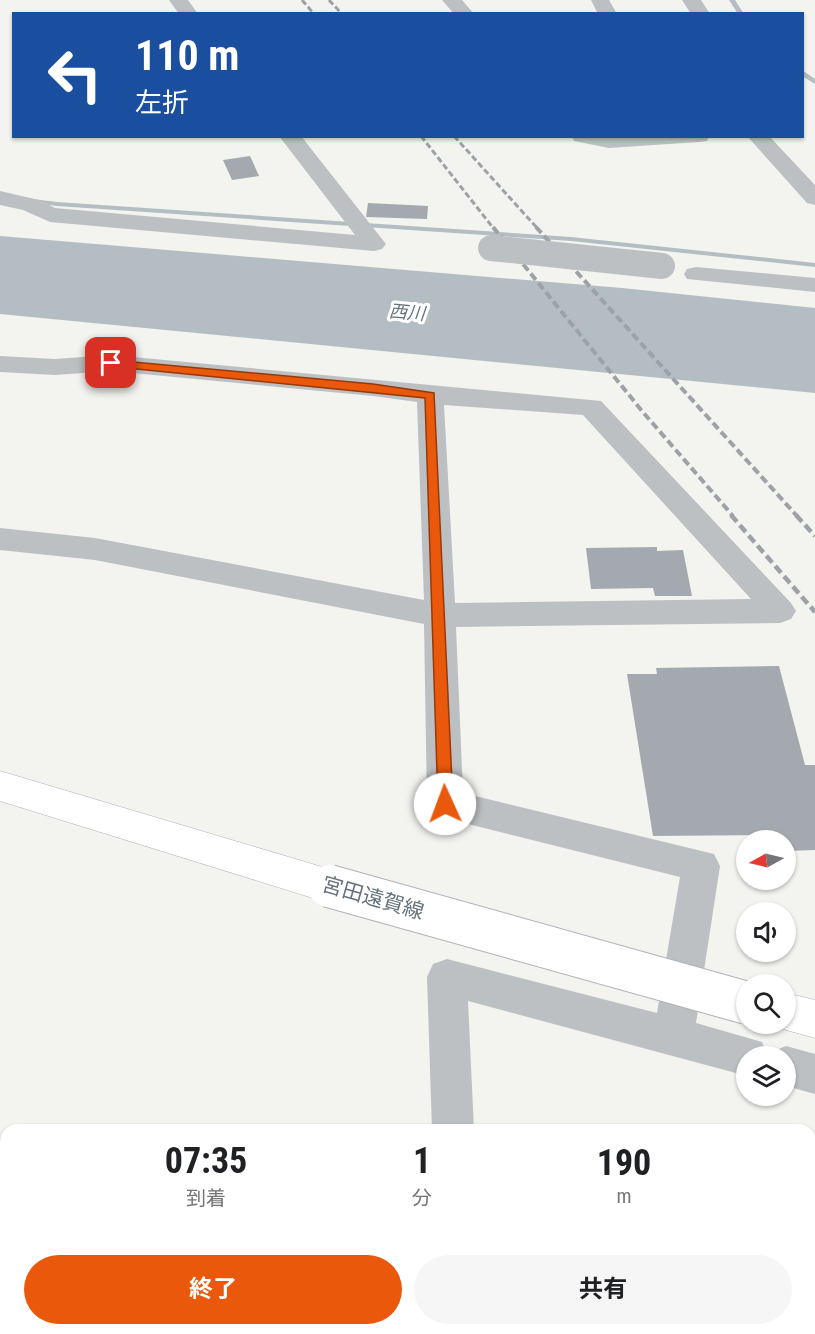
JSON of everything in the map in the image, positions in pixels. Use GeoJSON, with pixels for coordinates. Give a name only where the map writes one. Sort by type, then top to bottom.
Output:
{"type":"FeatureCollection","features":[{"type":"Feature","properties":{"kind":"main road","name":"宮田遠賀線"},"geometry":{"type":"LineString","coordinates":[[0,786],[329,886],[736,1000]]}},
{"type":"Feature","properties":{"kind":"main road"},"geometry":{"type":"LineString","coordinates":[[796,1014],[815,1019]]}},
{"type":"Feature","properties":{"kind":"street"},"geometry":{"type":"LineString","coordinates":[[178,0],[187,12]]}},
{"type":"Feature","properties":{"kind":"street"},"geometry":{"type":"LineString","coordinates":[[452,0],[463,12]]}},
{"type":"Feature","properties":{"kind":"street"},"geometry":{"type":"LineString","coordinates":[[691,0],[700,12]]}},
{"type":"Feature","properties":{"kind":"street"},"geometry":{"type":"LineString","coordinates":[[0,198],[32,205],[50,215],[374,244],[291,138]]}},
{"type":"Feature","properties":{"kind":"street"},"geometry":{"type":"LineString","coordinates":[[593,138],[609,141],[671,138]]}},
{"type":"Feature","properties":{"kind":"street"},"geometry":{"type":"LineString","coordinates":[[759,138],[815,198]]}},
{"type":"Feature","properties":{"kind":"street"},"geometry":{"type":"LineString","coordinates":[[491,248],[662,266]]}},
{"type":"Feature","properties":{"kind":"street"},"geometry":{"type":"LineString","coordinates":[[696,274],[815,285]]}},
{"type":"Feature","properties":{"kind":"street"},"geometry":{"type":"LineString","coordinates":[[0,364],[55,367],[129,387],[419,403],[591,407],[780,611],[440,615],[96,549],[0,539]]}},
{"type":"Feature","properties":{"kind":"street"},"geometry":{"type":"LineString","coordinates":[[419,403],[440,615],[445,804],[700,866],[673,1036]]}},
{"type":"Feature","properties":{"kind":"street"},"geometry":{"type":"LineString","coordinates":[[453,1124],[447,977],[736,1053]]}},
{"type":"Feature","properties":{"kind":"street"},"geometry":{"type":"LineString","coordinates":[[796,1069],[815,1074]]}},
{"type":"Feature","properties":{"kind":"water","name":"西川"},"geometry":{"type":"Polygon","coordinates":[[[0,236],[622,288],[815,308],[815,393],[0,314],[0,236]]]}},
{"type":"Feature","properties":{"kind":"building"},"geometry":{"type":"Polygon","coordinates":[[[250,156],[259,176],[232,180],[223,160],[250,156]]]}},
{"type":"Feature","properties":{"kind":"building"},"geometry":{"type":"Polygon","coordinates":[[[368,203],[428,206],[427,219],[366,217],[368,203]]]}},
{"type":"Feature","properties":{"kind":"building"},"geometry":{"type":"Polygon","coordinates":[[[657,547],[657,551],[683,550],[692,596],[655,596],[653,588],[591,589],[586,548],[657,547]]]}},
{"type":"Feature","properties":{"kind":"building"},"geometry":{"type":"Polygon","coordinates":[[[779,666],[805,765],[815,765],[815,850],[796,851],[796,830],[736,830],[736,835],[653,836],[627,674],[657,674],[656,668],[779,666]]]}},
{"type":"Feature","properties":{"kind":"waterway"},"geometry":{"type":"LineString","coordinates":[[732,0],[740,12]]}},
{"type":"Feature","properties":{"kind":"waterway"},"geometry":{"type":"LineString","coordinates":[[804,74],[815,82]]}},
{"type":"Feature","properties":{"kind":"waterway"},"geometry":{"type":"LineString","coordinates":[[0,197],[57,204],[571,239],[815,265]]}},
{"type":"Feature","properties":{"kind":"railway"},"geometry":{"type":"LineString","coordinates":[[302,0],[312,12]]}},
{"type":"Feature","properties":{"kind":"railway"},"geometry":{"type":"LineString","coordinates":[[329,0],[340,12]]}},
{"type":"Feature","properties":{"kind":"railway"},"geometry":{"type":"LineString","coordinates":[[423,138],[494,229]]}},
{"type":"Feature","properties":{"kind":"railway"},"geometry":{"type":"LineString","coordinates":[[456,138],[538,229]]}},
{"type":"Feature","properties":{"kind":"railway"},"geometry":{"type":"LineString","coordinates":[[493,227],[642,411],[733,516]]}},
{"type":"Feature","properties":{"kind":"railway"},"geometry":{"type":"LineString","coordinates":[[536,227],[797,516]]}},
{"type":"Feature","properties":{"kind":"railway"},"geometry":{"type":"LineString","coordinates":[[731,515],[815,612]]}},
{"type":"Feature","properties":{"kind":"railway"},"geometry":{"type":"LineString","coordinates":[[796,515],[815,536]]}},
{"type":"Feature","properties":{"kind":"route"},"geometry":{"type":"LineString","coordinates":[[111,363],[373,387],[430,395],[440,615],[445,804]]}}]}
